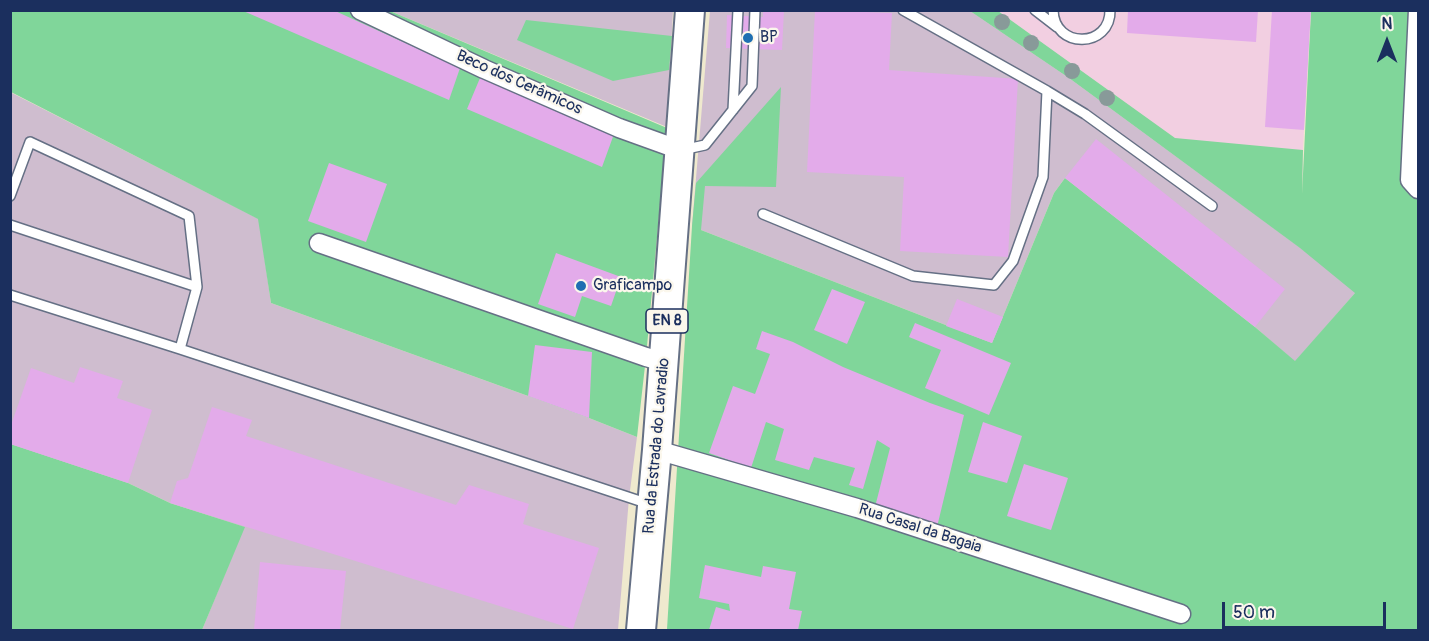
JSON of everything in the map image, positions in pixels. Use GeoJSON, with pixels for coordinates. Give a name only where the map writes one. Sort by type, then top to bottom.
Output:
{"type":"FeatureCollection","features":[{"type":"Feature","properties":{"kind":"main road","name":"Rua da Estrada do Lavradio"},"geometry":{"type":"LineString","coordinates":[[641,630],[664,362],[690,10]]}},
{"type":"Feature","properties":{"kind":"street","name":"Beco dos Cerâmicos"},"geometry":{"type":"LineString","coordinates":[[360,10],[484,69],[619,128],[680,150]]}},
{"type":"Feature","properties":{"kind":"street"},"geometry":{"type":"LineString","coordinates":[[1418,10],[1410,180],[1419,189]]}},
{"type":"Feature","properties":{"kind":"street"},"geometry":{"type":"LineString","coordinates":[[319,243],[664,362]]}},
{"type":"Feature","properties":{"kind":"street","name":"Rua Casal da Bagaia"},"geometry":{"type":"LineString","coordinates":[[657,450],[857,508],[1180,614]]}},
{"type":"Feature","properties":{"kind":"lane"},"geometry":{"type":"LineString","coordinates":[[733,110],[738,10]]}},
{"type":"Feature","properties":{"kind":"lane"},"geometry":{"type":"LineString","coordinates":[[680,150],[705,145],[752,86],[755,10]]}},
{"type":"Feature","properties":{"kind":"lane"},"geometry":{"type":"LineString","coordinates":[[903,10],[1085,114],[1212,206]]}},
{"type":"Feature","properties":{"kind":"lane"},"geometry":{"type":"LineString","coordinates":[[1035,10],[1067,36],[1085,40],[1101,32],[1107,24],[1110,10]]}},
{"type":"Feature","properties":{"kind":"lane"},"geometry":{"type":"LineString","coordinates":[[1053,10],[1054,23],[1057,27]]}},
{"type":"Feature","properties":{"kind":"lane"},"geometry":{"type":"LineString","coordinates":[[763,214],[913,276],[994,285],[1013,261],[1043,177],[1047,91]]}},
{"type":"Feature","properties":{"kind":"lane"},"geometry":{"type":"LineString","coordinates":[[10,196],[30,142],[189,216],[197,287],[180,349]]}},
{"type":"Feature","properties":{"kind":"lane"},"geometry":{"type":"LineString","coordinates":[[10,225],[197,287]]}},
{"type":"Feature","properties":{"kind":"lane"},"geometry":{"type":"LineString","coordinates":[[10,295],[652,505]]}},
{"type":"Feature","properties":{"kind":"shaded area"},"geometry":{"type":"Polygon","coordinates":[[[390,11],[673,11],[667,127],[390,11]]]}},
{"type":"Feature","properties":{"kind":"shaded area"},"geometry":{"type":"Polygon","coordinates":[[[710,11],[970,11],[1069,78],[1317,260],[1356,292],[1295,362],[1255,327],[1065,178],[1054,193],[992,343],[701,230],[692,226],[710,11]]]}},
{"type":"Feature","properties":{"kind":"shaded area"},"geometry":{"type":"Polygon","coordinates":[[[967,11],[1310,11],[1300,248],[967,11]]]}},
{"type":"Feature","properties":{"kind":"shaded area"},"geometry":{"type":"Polygon","coordinates":[[[10,92],[259,219],[271,303],[637,437],[629,498],[618,630],[202,630],[244,527],[170,503],[128,483],[11,444],[10,92]]]}},
{"type":"Feature","properties":{"kind":"green space"},"geometry":{"type":"Polygon","coordinates":[[[10,11],[390,11],[667,128],[637,437],[271,303],[258,219],[11,92],[10,11]]]}},
{"type":"Feature","properties":{"kind":"green space"},"geometry":{"type":"Polygon","coordinates":[[[970,11],[998,11],[1175,138],[1303,150],[1302,194],[1311,11],[1418,11],[1418,630],[667,629],[696,183],[781,87],[776,187],[705,186],[701,230],[992,343],[1054,193],[1065,178],[1295,361],[1355,293],[1300,248],[1069,78],[970,11]]]}},
{"type":"Feature","properties":{"kind":"green space"},"geometry":{"type":"Polygon","coordinates":[[[526,20],[672,36],[669,70],[613,81],[517,40],[526,20]]]}},
{"type":"Feature","properties":{"kind":"green space"},"geometry":{"type":"Polygon","coordinates":[[[11,444],[128,483],[170,503],[245,527],[202,630],[11,630],[11,444]]]}},
{"type":"Feature","properties":{"kind":"building"},"geometry":{"type":"Polygon","coordinates":[[[241,10],[333,10],[460,68],[449,100],[241,10]]]}},
{"type":"Feature","properties":{"kind":"building"},"geometry":{"type":"Polygon","coordinates":[[[763,10],[784,10],[782,50],[726,48],[727,15],[763,17],[763,10]]]}},
{"type":"Feature","properties":{"kind":"building"},"geometry":{"type":"Polygon","coordinates":[[[815,10],[892,13],[889,70],[1018,79],[1008,257],[900,251],[904,177],[807,172],[815,10]]]}},
{"type":"Feature","properties":{"kind":"building"},"geometry":{"type":"Polygon","coordinates":[[[1128,10],[1258,10],[1256,42],[1127,33],[1128,10]]]}},
{"type":"Feature","properties":{"kind":"building"},"geometry":{"type":"Polygon","coordinates":[[[1272,10],[1311,10],[1304,130],[1265,127],[1272,10]]]}},
{"type":"Feature","properties":{"kind":"building"},"geometry":{"type":"Polygon","coordinates":[[[480,78],[614,134],[602,167],[467,109],[480,78]]]}},
{"type":"Feature","properties":{"kind":"building"},"geometry":{"type":"Polygon","coordinates":[[[1096,139],[1285,289],[1255,327],[1065,178],[1096,139]]]}},
{"type":"Feature","properties":{"kind":"building"},"geometry":{"type":"Polygon","coordinates":[[[329,163],[387,184],[366,242],[308,221],[329,163]]]}},
{"type":"Feature","properties":{"kind":"building","name":"Graficampo"},"geometry":{"type":"Polygon","coordinates":[[[556,253],[621,277],[611,306],[582,296],[575,317],[538,304],[556,253]]]}},
{"type":"Feature","properties":{"kind":"building"},"geometry":{"type":"Polygon","coordinates":[[[832,289],[865,302],[847,344],[814,330],[832,289]]]}},
{"type":"Feature","properties":{"kind":"building"},"geometry":{"type":"Polygon","coordinates":[[[957,299],[1003,317],[992,343],[946,326],[957,299]]]}},
{"type":"Feature","properties":{"kind":"building"},"geometry":{"type":"Polygon","coordinates":[[[915,323],[1011,363],[989,415],[925,388],[941,350],[909,337],[915,323]]]}},
{"type":"Feature","properties":{"kind":"building"},"geometry":{"type":"Polygon","coordinates":[[[762,331],[793,342],[843,367],[964,415],[937,527],[875,507],[890,448],[877,440],[863,489],[849,485],[855,468],[814,457],[809,470],[775,460],[784,429],[766,422],[751,468],[709,453],[733,386],[755,394],[770,354],[756,349],[762,331]]]}},
{"type":"Feature","properties":{"kind":"building"},"geometry":{"type":"Polygon","coordinates":[[[535,345],[592,352],[589,418],[528,396],[535,345]]]}},
{"type":"Feature","properties":{"kind":"building"},"geometry":{"type":"Polygon","coordinates":[[[80,367],[123,381],[117,398],[152,410],[128,483],[10,444],[10,428],[31,368],[74,383],[80,367]]]}},
{"type":"Feature","properties":{"kind":"building"},"geometry":{"type":"Polygon","coordinates":[[[212,407],[252,420],[246,436],[456,505],[469,485],[529,504],[523,524],[599,548],[573,629],[170,503],[177,481],[188,478],[212,407]]]}},
{"type":"Feature","properties":{"kind":"building"},"geometry":{"type":"Polygon","coordinates":[[[983,422],[1022,436],[1007,483],[968,472],[983,422]]]}},
{"type":"Feature","properties":{"kind":"building"},"geometry":{"type":"Polygon","coordinates":[[[1024,464],[1068,478],[1051,530],[1007,516],[1024,464]]]}},
{"type":"Feature","properties":{"kind":"building"},"geometry":{"type":"Polygon","coordinates":[[[260,562],[346,571],[340,630],[254,630],[260,562]]]}},
{"type":"Feature","properties":{"kind":"building"},"geometry":{"type":"Polygon","coordinates":[[[705,565],[761,577],[763,566],[796,572],[789,609],[802,611],[798,630],[709,630],[716,607],[730,611],[729,604],[699,598],[705,565]]]}},
{"type":"Feature","properties":{"kind":"place","name":"BP"},"geometry":{"type":"Point","coordinates":[748,38]}},
{"type":"Feature","properties":{"kind":"place","name":"Graficampo"},"geometry":{"type":"Point","coordinates":[581,286]}}]}
